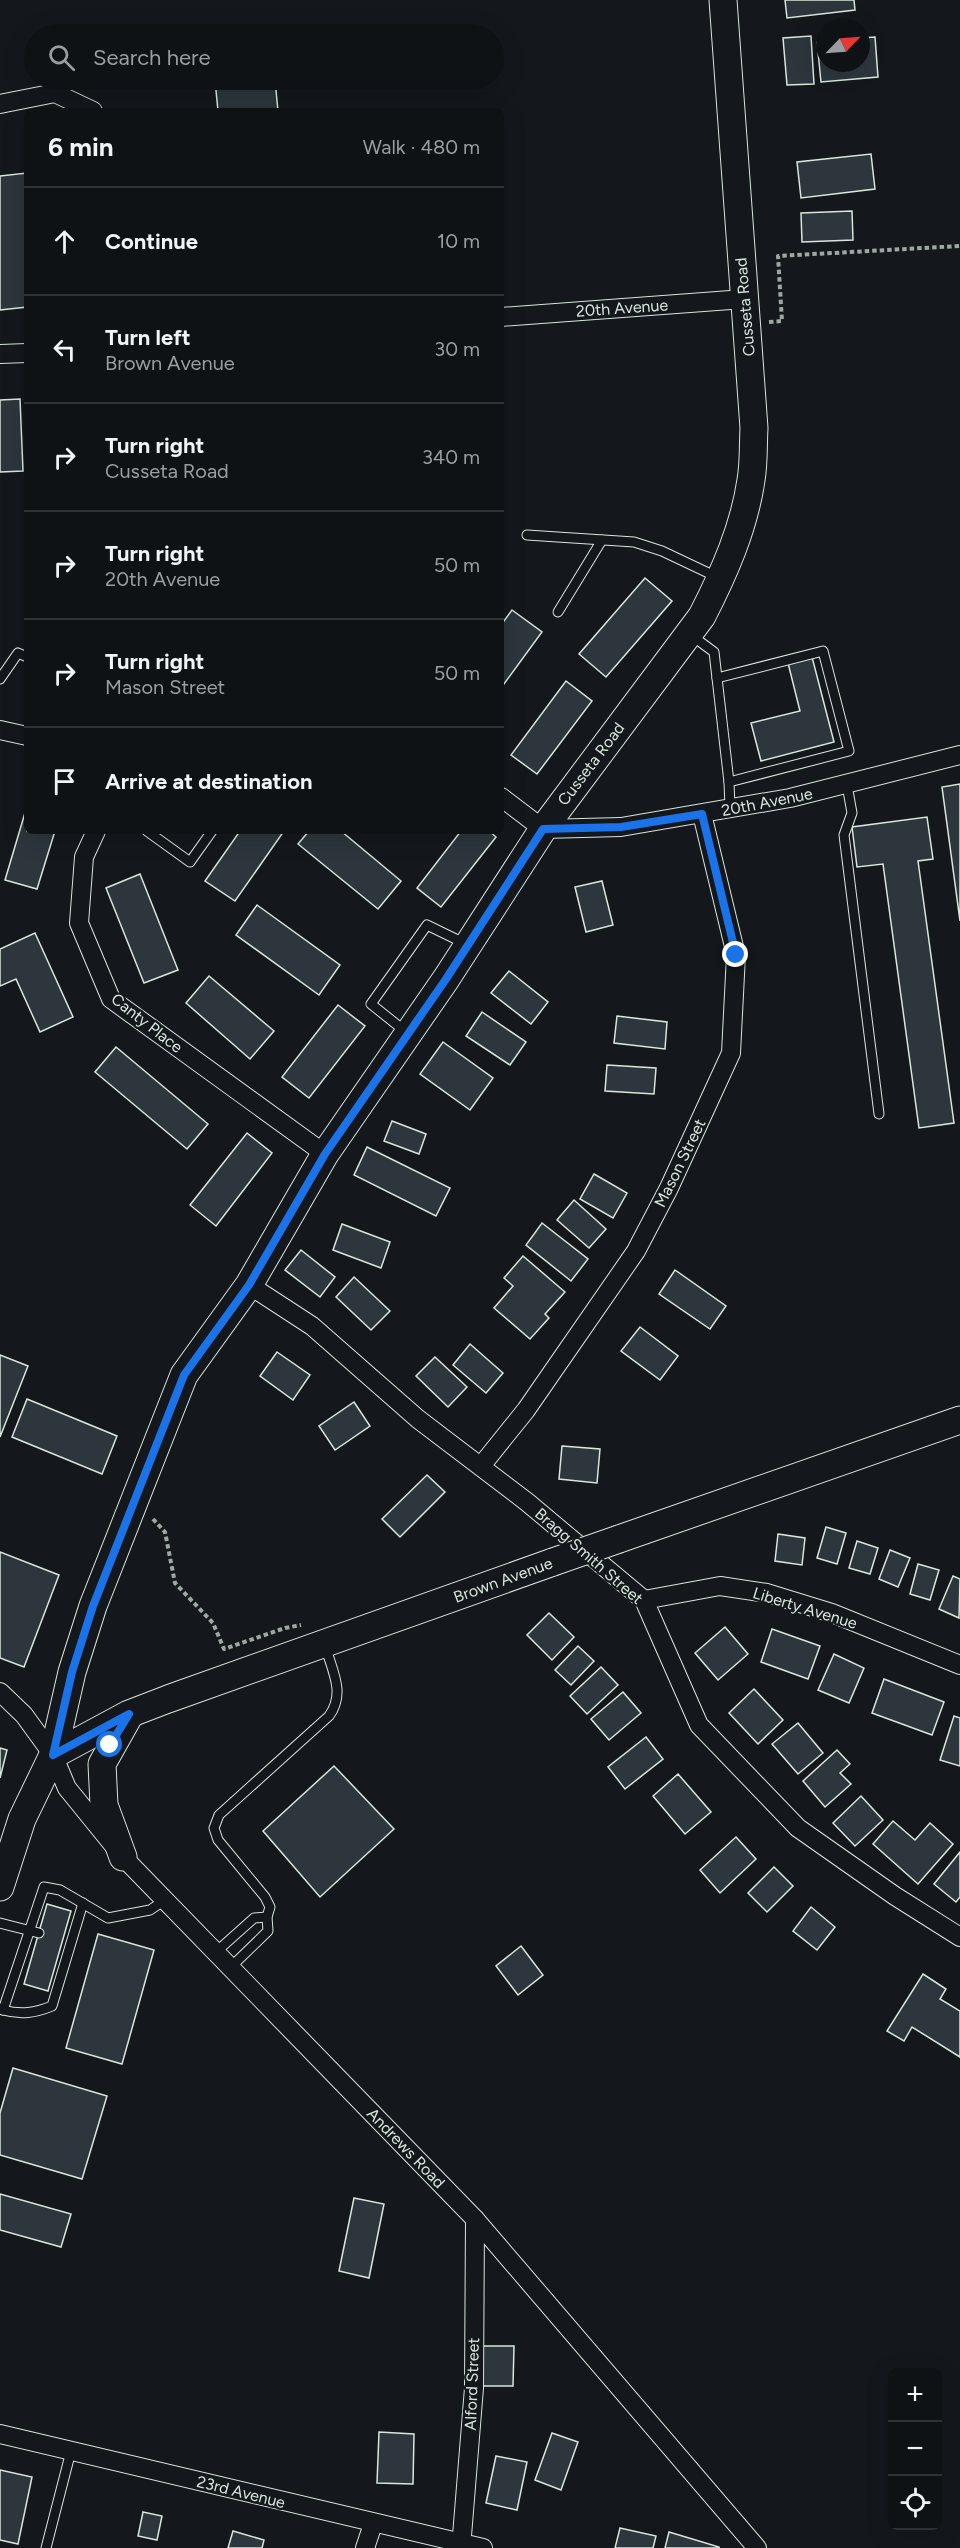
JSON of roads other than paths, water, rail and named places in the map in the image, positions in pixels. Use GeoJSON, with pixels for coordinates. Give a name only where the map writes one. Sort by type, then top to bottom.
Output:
{"type":"FeatureCollection","features":[{"type":"Feature","properties":{"kind":"street","name":"Cusseta Road"},"geometry":{"type":"LineString","coordinates":[[0,1887],[22,1819],[53,1755],[72,1672],[93,1606],[184,1375],[249,1285],[325,1154],[468,945],[543,829],[689,633],[721,579],[737,538],[752,479],[754,428],[723,0]]}},
{"type":"Feature","properties":{"kind":"street"},"geometry":{"type":"LineString","coordinates":[[0,104],[55,93],[87,108]]}},
{"type":"Feature","properties":{"kind":"street","name":"20th Avenue"},"geometry":{"type":"LineString","coordinates":[[504,317],[745,311]]}},
{"type":"Feature","properties":{"kind":"street"},"geometry":{"type":"LineString","coordinates":[[0,354],[24,353]]}},
{"type":"Feature","properties":{"kind":"street"},"geometry":{"type":"LineString","coordinates":[[0,730],[24,735]]}},
{"type":"Feature","properties":{"kind":"street","name":"20th Avenue"},"geometry":{"type":"LineString","coordinates":[[543,829],[621,827],[702,814],[846,785],[960,755]]}},
{"type":"Feature","properties":{"kind":"street"},"geometry":{"type":"LineString","coordinates":[[504,799],[543,829]]}},
{"type":"Feature","properties":{"kind":"street","name":"Mason Street"},"geometry":{"type":"LineString","coordinates":[[481,1466],[526,1410],[636,1251],[669,1188],[731,1053],[736,955],[702,814]]}},
{"type":"Feature","properties":{"kind":"street","name":"Canty Place"},"geometry":{"type":"LineString","coordinates":[[95,834],[84,857],[78,923],[111,999],[325,1154]]}},
{"type":"Feature","properties":{"kind":"street","name":"Bragg Smith Street"},"geometry":{"type":"LineString","coordinates":[[249,1285],[312,1326],[418,1419],[481,1466],[644,1600],[699,1725],[798,1828],[895,1896],[960,1937]]}},
{"type":"Feature","properties":{"kind":"street","name":"Brown Avenue"},"geometry":{"type":"LineString","coordinates":[[53,1755],[129,1714],[315,1634],[553,1562],[960,1420]]}},
{"type":"Feature","properties":{"kind":"street","name":"Liberty Avenue"},"geometry":{"type":"LineString","coordinates":[[644,1600],[720,1586],[766,1593],[832,1613],[960,1665]]}},
{"type":"Feature","properties":{"kind":"street","name":"Andrews Road"},"geometry":{"type":"LineString","coordinates":[[0,1692],[24,1715],[53,1755],[67,1788],[123,1857],[475,2219],[757,2548]]}},
{"type":"Feature","properties":{"kind":"street"},"geometry":{"type":"LineString","coordinates":[[123,1857],[104,1806],[102,1764],[129,1714]]}},
{"type":"Feature","properties":{"kind":"street","name":"Alford Street"},"geometry":{"type":"LineString","coordinates":[[461,2545],[474,2388],[475,2219]]}},
{"type":"Feature","properties":{"kind":"street","name":"23rd Avenue"},"geometry":{"type":"LineString","coordinates":[[0,2433],[461,2545],[483,2548]]}},
{"type":"Feature","properties":{"kind":"street"},"geometry":{"type":"LineString","coordinates":[[365,2548],[373,2524]]}},
{"type":"Feature","properties":{"kind":"lane"},"geometry":{"type":"LineString","coordinates":[[527,535],[634,542],[662,551],[721,579]]}},
{"type":"Feature","properties":{"kind":"lane"},"geometry":{"type":"LineString","coordinates":[[558,612],[602,540]]}},
{"type":"Feature","properties":{"kind":"lane"},"geometry":{"type":"LineString","coordinates":[[689,633],[714,652],[729,782],[729,809]]}},
{"type":"Feature","properties":{"kind":"lane"},"geometry":{"type":"LineString","coordinates":[[717,678],[823,651],[849,751],[729,782]]}},
{"type":"Feature","properties":{"kind":"lane"},"geometry":{"type":"LineString","coordinates":[[0,679],[18,653],[24,656]]}},
{"type":"Feature","properties":{"kind":"lane"},"geometry":{"type":"LineString","coordinates":[[846,785],[852,813],[844,836],[879,1114]]}},
{"type":"Feature","properties":{"kind":"lane"},"geometry":{"type":"LineString","coordinates":[[151,834],[190,862],[210,834]]}},
{"type":"Feature","properties":{"kind":"lane"},"geometry":{"type":"LineString","coordinates":[[408,1034],[371,1004],[428,925],[468,945]]}},
{"type":"Feature","properties":{"kind":"lane"},"geometry":{"type":"LineString","coordinates":[[231,1967],[268,1931],[267,1917],[270,1907],[265,1897],[218,1840],[213,1828],[219,1815],[329,1716],[337,1706],[339,1694],[315,1634]]}},
{"type":"Feature","properties":{"kind":"lane"},"geometry":{"type":"LineString","coordinates":[[83,1903],[67,1940],[56,1978],[52,2006],[35,2013],[1,2010],[34,1931],[45,1887],[60,1890],[83,1903],[108,1918],[150,1910],[165,1900]]}},
{"type":"Feature","properties":{"kind":"lane"},"geometry":{"type":"LineString","coordinates":[[216,1952],[254,1918],[267,1917]]}},
{"type":"Feature","properties":{"kind":"lane"},"geometry":{"type":"LineString","coordinates":[[0,1923],[34,1931]]}},
{"type":"Feature","properties":{"kind":"lane"},"geometry":{"type":"LineString","coordinates":[[17,1968],[28,1970]]}},
{"type":"Feature","properties":{"kind":"lane"},"geometry":{"type":"LineString","coordinates":[[46,2548],[71,2451]]}}]}
